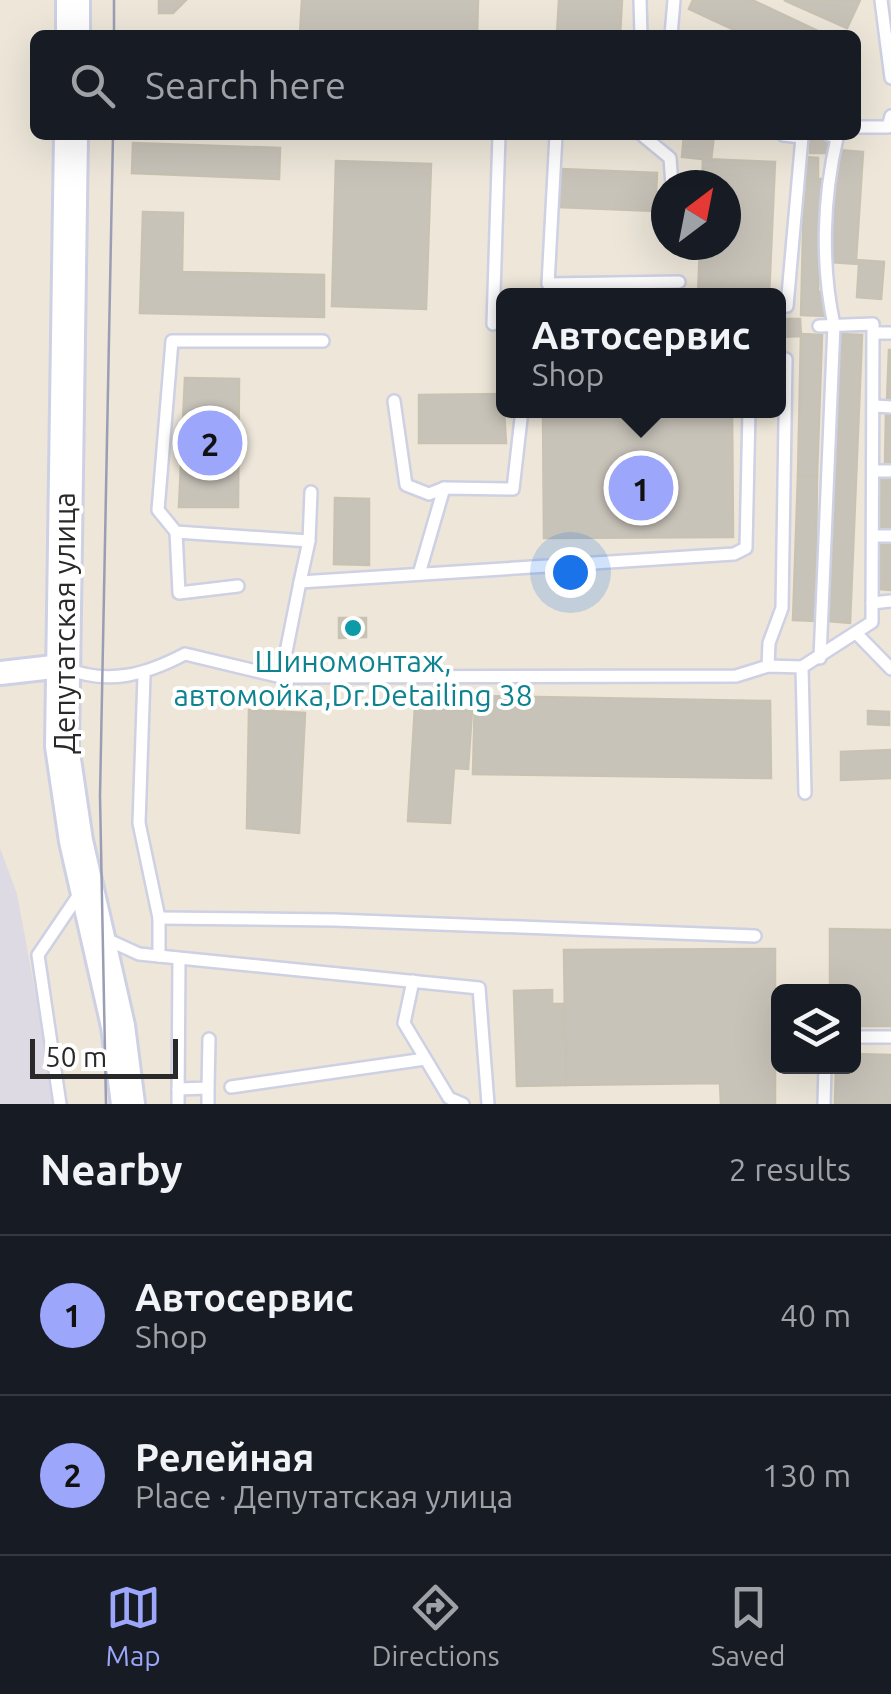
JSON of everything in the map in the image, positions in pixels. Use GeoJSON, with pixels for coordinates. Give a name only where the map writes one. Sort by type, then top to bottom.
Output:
{"type":"FeatureCollection","features":[{"type":"Feature","properties":{"kind":"main road"},"geometry":{"type":"LineString","coordinates":[[72,30],[73,0]]}},
{"type":"Feature","properties":{"kind":"main road","name":"Депутатская улица"},"geometry":{"type":"LineString","coordinates":[[71,140],[62,746],[128,1104]]}},
{"type":"Feature","properties":{"kind":"street"},"geometry":{"type":"LineString","coordinates":[[0,673],[62,666]]}},
{"type":"Feature","properties":{"kind":"lane"},"geometry":{"type":"LineString","coordinates":[[640,0],[641,30]]}},
{"type":"Feature","properties":{"kind":"lane"},"geometry":{"type":"LineString","coordinates":[[672,30],[674,0]]}},
{"type":"Feature","properties":{"kind":"lane"},"geometry":{"type":"LineString","coordinates":[[882,0],[891,78]]}},
{"type":"Feature","properties":{"kind":"lane"},"geometry":{"type":"LineString","coordinates":[[861,127],[888,127],[891,116]]}},
{"type":"Feature","properties":{"kind":"lane"},"geometry":{"type":"LineString","coordinates":[[493,324],[498,140]]}},
{"type":"Feature","properties":{"kind":"lane"},"geometry":{"type":"LineString","coordinates":[[556,140],[548,284],[679,282]]}},
{"type":"Feature","properties":{"kind":"lane"},"geometry":{"type":"LineString","coordinates":[[648,140],[670,158],[671,170]]}},
{"type":"Feature","properties":{"kind":"lane"},"geometry":{"type":"LineString","coordinates":[[787,306],[805,140]]}},
{"type":"Feature","properties":{"kind":"lane"},"geometry":{"type":"LineString","coordinates":[[820,658],[834,325],[826,286],[830,169],[837,140]]}},
{"type":"Feature","properties":{"kind":"lane"},"geometry":{"type":"LineString","coordinates":[[62,666],[83,676],[144,676],[185,654],[281,676],[736,676],[768,666],[802,667],[872,622],[873,324],[819,326]]}},
{"type":"Feature","properties":{"kind":"lane"},"geometry":{"type":"LineString","coordinates":[[874,333],[891,332]]}},
{"type":"Feature","properties":{"kind":"lane"},"geometry":{"type":"LineString","coordinates":[[238,586],[179,593],[176,532],[158,510],[172,341],[323,340]]}},
{"type":"Feature","properties":{"kind":"lane"},"geometry":{"type":"LineString","coordinates":[[394,402],[406,485],[429,494],[444,488],[513,489],[521,418]]}},
{"type":"Feature","properties":{"kind":"lane"},"geometry":{"type":"LineString","coordinates":[[875,406],[891,407]]}},
{"type":"Feature","properties":{"kind":"lane"},"geometry":{"type":"LineString","coordinates":[[300,582],[734,554],[746,548],[750,418]]}},
{"type":"Feature","properties":{"kind":"lane"},"geometry":{"type":"LineString","coordinates":[[768,666],[769,644],[782,608],[785,418]]}},
{"type":"Feature","properties":{"kind":"lane"},"geometry":{"type":"LineString","coordinates":[[874,471],[891,471]]}},
{"type":"Feature","properties":{"kind":"lane"},"geometry":{"type":"LineString","coordinates":[[418,574],[444,488]]}},
{"type":"Feature","properties":{"kind":"lane"},"geometry":{"type":"LineString","coordinates":[[281,676],[310,540],[311,492]]}},
{"type":"Feature","properties":{"kind":"lane"},"geometry":{"type":"LineString","coordinates":[[176,532],[310,540]]}},
{"type":"Feature","properties":{"kind":"lane"},"geometry":{"type":"LineString","coordinates":[[873,536],[891,536]]}},
{"type":"Feature","properties":{"kind":"lane"},"geometry":{"type":"LineString","coordinates":[[872,603],[891,601]]}},
{"type":"Feature","properties":{"kind":"lane"},"geometry":{"type":"LineString","coordinates":[[856,633],[891,668]]}},
{"type":"Feature","properties":{"kind":"lane"},"geometry":{"type":"LineString","coordinates":[[802,667],[804,793]]}},
{"type":"Feature","properties":{"kind":"lane"},"geometry":{"type":"LineString","coordinates":[[144,676],[138,823],[159,918],[160,956]]}},
{"type":"Feature","properties":{"kind":"lane"},"geometry":{"type":"LineString","coordinates":[[60,1104],[38,955],[85,886]]}},
{"type":"Feature","properties":{"kind":"lane"},"geometry":{"type":"LineString","coordinates":[[159,918],[335,920],[755,936]]}},
{"type":"Feature","properties":{"kind":"lane"},"geometry":{"type":"LineString","coordinates":[[100,936],[139,954],[479,988],[488,1104]]}},
{"type":"Feature","properties":{"kind":"lane"},"geometry":{"type":"LineString","coordinates":[[178,1104],[179,959]]}},
{"type":"Feature","properties":{"kind":"lane"},"geometry":{"type":"LineString","coordinates":[[413,981],[404,1023],[449,1098],[463,1104]]}},
{"type":"Feature","properties":{"kind":"lane"},"geometry":{"type":"LineString","coordinates":[[861,1036],[891,1037]]}},
{"type":"Feature","properties":{"kind":"lane"},"geometry":{"type":"LineString","coordinates":[[208,1039],[208,1104]]}},
{"type":"Feature","properties":{"kind":"lane"},"geometry":{"type":"LineString","coordinates":[[231,1087],[425,1059]]}},
{"type":"Feature","properties":{"kind":"lane"},"geometry":{"type":"LineString","coordinates":[[824,1104],[825,1074]]}},
{"type":"Feature","properties":{"kind":"lane"},"geometry":{"type":"LineString","coordinates":[[178,1089],[208,1088]]}},
{"type":"Feature","properties":{"kind":"shaded area"},"geometry":{"type":"Polygon","coordinates":[[[0,848],[17,894],[56,1104],[0,1104],[0,848]]]}},
{"type":"Feature","properties":{"kind":"building"},"geometry":{"type":"Polygon","coordinates":[[[159,0],[186,0],[173,13],[159,13],[159,0]]]}},
{"type":"Feature","properties":{"kind":"building"},"geometry":{"type":"Polygon","coordinates":[[[302,0],[478,0],[477,30],[300,30],[302,0]]]}},
{"type":"Feature","properties":{"kind":"building"},"geometry":{"type":"Polygon","coordinates":[[[559,0],[622,0],[620,30],[557,30],[559,0]]]}},
{"type":"Feature","properties":{"kind":"building"},"geometry":{"type":"Polygon","coordinates":[[[693,0],[752,0],[815,30],[734,30],[689,9],[693,0]]]}},
{"type":"Feature","properties":{"kind":"building"},"geometry":{"type":"Polygon","coordinates":[[[784,0],[860,0],[847,28],[784,0]]]}},
{"type":"Feature","properties":{"kind":"building"},"geometry":{"type":"Polygon","coordinates":[[[684,140],[713,140],[711,160],[682,157],[684,140]]]}},
{"type":"Feature","properties":{"kind":"building"},"geometry":{"type":"Polygon","coordinates":[[[810,140],[829,140],[829,153],[810,153],[810,140]]]}},
{"type":"Feature","properties":{"kind":"building"},"geometry":{"type":"Polygon","coordinates":[[[133,143],[280,148],[279,179],[132,173],[133,143]]]}},
{"type":"Feature","properties":{"kind":"building"},"geometry":{"type":"Polygon","coordinates":[[[837,150],[863,152],[856,260],[884,262],[881,299],[857,297],[859,264],[830,262],[837,150]]]}},
{"type":"Feature","properties":{"kind":"building"},"geometry":{"type":"Polygon","coordinates":[[[805,157],[818,158],[818,179],[822,179],[818,292],[823,292],[827,316],[801,315],[805,157]]]}},
{"type":"Feature","properties":{"kind":"building"},"geometry":{"type":"Polygon","coordinates":[[[703,159],[775,162],[769,288],[698,288],[699,260],[741,260],[741,170],[703,170],[703,159]]]}},
{"type":"Feature","properties":{"kind":"building"},"geometry":{"type":"Polygon","coordinates":[[[336,161],[431,164],[426,309],[332,306],[336,161]]]}},
{"type":"Feature","properties":{"kind":"building"},"geometry":{"type":"Polygon","coordinates":[[[561,169],[651,173],[651,211],[559,207],[561,169]]]}},
{"type":"Feature","properties":{"kind":"building"},"geometry":{"type":"Polygon","coordinates":[[[143,212],[183,213],[182,272],[324,275],[324,317],[140,313],[143,212]]]}},
{"type":"Feature","properties":{"kind":"building"},"geometry":{"type":"Polygon","coordinates":[[[786,319],[800,319],[801,336],[786,337],[786,319]]]}},
{"type":"Feature","properties":{"kind":"building"},"geometry":{"type":"Polygon","coordinates":[[[801,334],[822,335],[817,476],[798,476],[801,334]]]}},
{"type":"Feature","properties":{"kind":"building"},"geometry":{"type":"Polygon","coordinates":[[[837,334],[862,335],[850,623],[828,621],[837,334]]]}},
{"type":"Feature","properties":{"kind":"building"},"geometry":{"type":"Polygon","coordinates":[[[891,350],[891,402],[887,401],[891,350]]]}},
{"type":"Feature","properties":{"kind":"building"},"geometry":{"type":"Polygon","coordinates":[[[185,378],[239,379],[238,507],[179,507],[185,378]]]}},
{"type":"Feature","properties":{"kind":"building"},"geometry":{"type":"Polygon","coordinates":[[[496,394],[496,418],[504,418],[506,443],[419,443],[419,395],[496,394]]]}},
{"type":"Feature","properties":{"kind":"building"},"geometry":{"type":"Polygon","coordinates":[[[886,414],[891,414],[891,464],[885,464],[886,414]]]}},
{"type":"Feature","properties":{"kind":"building"},"geometry":{"type":"Polygon","coordinates":[[[543,418],[732,418],[733,537],[544,538],[543,418]]]}},
{"type":"Feature","properties":{"kind":"building"},"geometry":{"type":"Polygon","coordinates":[[[881,475],[891,475],[891,529],[881,529],[881,475]]]}},
{"type":"Feature","properties":{"kind":"building"},"geometry":{"type":"Polygon","coordinates":[[[798,476],[817,476],[815,621],[793,620],[798,476]]]}},
{"type":"Feature","properties":{"kind":"building"},"geometry":{"type":"Polygon","coordinates":[[[335,498],[369,499],[369,565],[334,564],[335,498]]]}},
{"type":"Feature","properties":{"kind":"building"},"geometry":{"type":"Polygon","coordinates":[[[880,540],[891,540],[891,590],[879,589],[880,540]]]}},
{"type":"Feature","properties":{"kind":"building","name":"Шиномонтаж, автомойка,Dr.Detailing 38"},"geometry":{"type":"Polygon","coordinates":[[[339,618],[366,618],[366,637],[339,638],[339,618]]]}},
{"type":"Feature","properties":{"kind":"building"},"geometry":{"type":"Polygon","coordinates":[[[475,696],[770,701],[771,778],[473,774],[475,696]]]}},
{"type":"Feature","properties":{"kind":"building"},"geometry":{"type":"Polygon","coordinates":[[[415,707],[472,711],[468,769],[454,768],[450,823],[408,821],[415,707]]]}},
{"type":"Feature","properties":{"kind":"building"},"geometry":{"type":"Polygon","coordinates":[[[249,710],[305,713],[299,833],[247,828],[249,710]]]}},
{"type":"Feature","properties":{"kind":"building"},"geometry":{"type":"Polygon","coordinates":[[[868,711],[889,712],[889,725],[868,724],[868,711]]]}},
{"type":"Feature","properties":{"kind":"building"},"geometry":{"type":"Polygon","coordinates":[[[891,750],[891,778],[841,780],[841,752],[891,750]]]}},
{"type":"Feature","properties":{"kind":"building"},"geometry":{"type":"Polygon","coordinates":[[[830,929],[891,930],[891,1026],[861,1026],[861,984],[830,984],[830,929]]]}},
{"type":"Feature","properties":{"kind":"building"},"geometry":{"type":"Polygon","coordinates":[[[775,949],[771,1074],[775,1074],[775,1104],[721,1104],[720,1083],[566,1085],[564,950],[775,949]]]}},
{"type":"Feature","properties":{"kind":"building"},"geometry":{"type":"Polygon","coordinates":[[[552,990],[552,1004],[564,1004],[566,1085],[517,1086],[514,991],[552,990]]]}},
{"type":"Feature","properties":{"kind":"building"},"geometry":{"type":"Polygon","coordinates":[[[861,1054],[891,1055],[891,1104],[835,1104],[836,1074],[861,1074],[861,1054]]]}},
{"type":"Feature","properties":{"kind":"tram line"},"geometry":{"type":"LineString","coordinates":[[114,0],[114,30]]}},
{"type":"Feature","properties":{"kind":"tram line"},"geometry":{"type":"LineString","coordinates":[[106,1104],[100,796],[113,140]]}},
{"type":"Feature","properties":{"kind":"place","name":"Релейная"},"geometry":{"type":"Point","coordinates":[210,443]}},
{"type":"Feature","properties":{"kind":"place","name":"Автосервис"},"geometry":{"type":"Point","coordinates":[641,488]}},
{"type":"Feature","properties":{"kind":"place","name":"Шиномонтаж, автомойка,Dr.Detailing 38"},"geometry":{"type":"Point","coordinates":[353,628]}}]}
